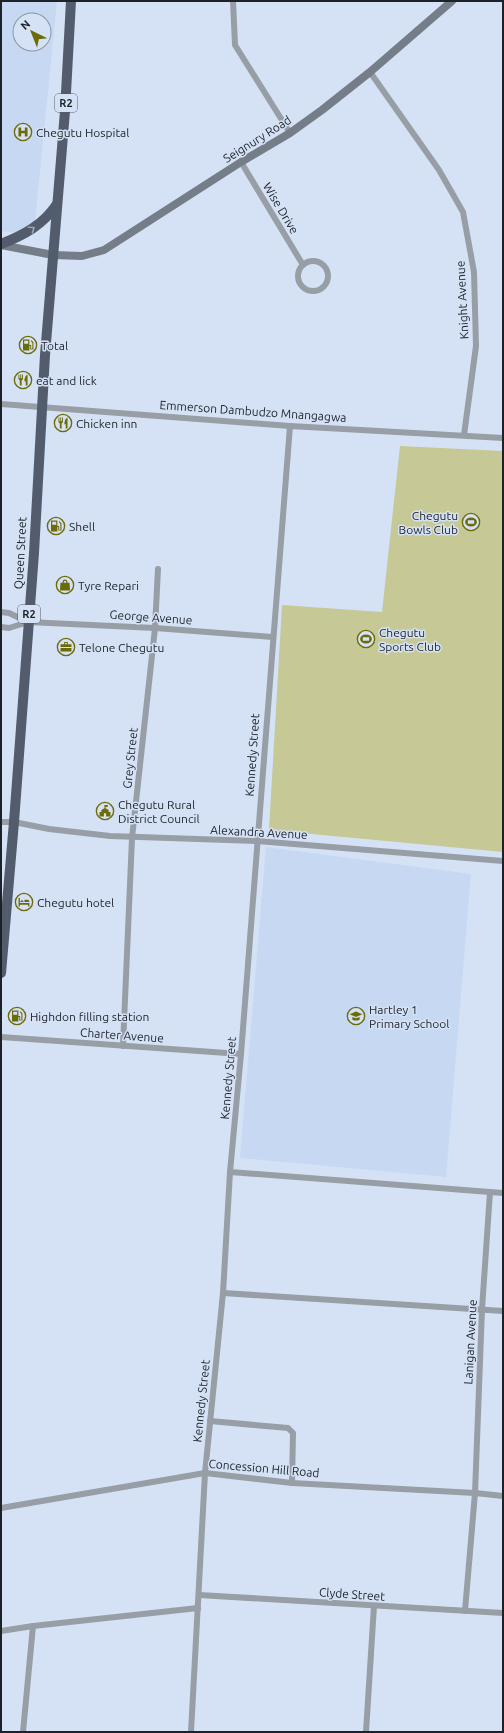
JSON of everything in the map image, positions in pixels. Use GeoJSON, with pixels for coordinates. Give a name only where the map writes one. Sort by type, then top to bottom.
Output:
{"type":"FeatureCollection","features":[{"type":"Feature","properties":{"kind":"highway","name":"R2"},"geometry":{"type":"LineString","coordinates":[[53,255],[65,112],[71,1]]}},
{"type":"Feature","properties":{"kind":"highway"},"geometry":{"type":"LineString","coordinates":[[1,245],[31,230],[51,214],[57,204]]}},
{"type":"Feature","properties":{"kind":"highway","name":"Queen Street"},"geometry":{"type":"LineString","coordinates":[[1,973],[14,822],[53,255]]}},
{"type":"Feature","properties":{"kind":"main road","name":"Seignury Road"},"geometry":{"type":"LineString","coordinates":[[1,245],[53,255],[82,256],[104,250],[241,162],[290,133],[370,72],[452,1]]}},
{"type":"Feature","properties":{"kind":"street"},"geometry":{"type":"LineString","coordinates":[[233,1],[235,45],[290,133]]}},
{"type":"Feature","properties":{"kind":"street","name":"Knight Avenue"},"geometry":{"type":"LineString","coordinates":[[370,72],[439,170],[463,212],[474,272],[476,346],[464,435]]}},
{"type":"Feature","properties":{"kind":"street","name":"Wise Drive"},"geometry":{"type":"LineString","coordinates":[[241,162],[303,265]]}},
{"type":"Feature","properties":{"kind":"street"},"geometry":{"type":"LineString","coordinates":[[312,261],[321,263],[325,266],[327,271],[327,280],[321,288],[312,291],[303,287],[298,278],[298,273],[303,265],[312,261]]}},
{"type":"Feature","properties":{"kind":"street","name":"Emmerson Dambudzo Mnangagwa"},"geometry":{"type":"LineString","coordinates":[[1,404],[290,426],[503,438]]}},
{"type":"Feature","properties":{"kind":"street","name":"Kennedy Street"},"geometry":{"type":"LineString","coordinates":[[191,1732],[205,1473],[223,1293],[230,1172],[241,1054],[272,638],[290,426]]}},
{"type":"Feature","properties":{"kind":"street","name":"Grey Street"},"geometry":{"type":"LineString","coordinates":[[123,1046],[132,838],[155,628],[158,568]]}},
{"type":"Feature","properties":{"kind":"street","name":"George Avenue"},"geometry":{"type":"LineString","coordinates":[[1,612],[9,612],[28,622]]}},
{"type":"Feature","properties":{"kind":"street","name":"George Avenue"},"geometry":{"type":"LineString","coordinates":[[1,628],[9,628],[28,622],[155,628],[272,638]]}},
{"type":"Feature","properties":{"kind":"street","name":"Alexandra Avenue"},"geometry":{"type":"LineString","coordinates":[[1,822],[14,822],[49,829],[132,838],[257,841],[503,861]]}},
{"type":"Feature","properties":{"kind":"street","name":"Charter Avenue"},"geometry":{"type":"LineString","coordinates":[[1,1037],[241,1054]]}},
{"type":"Feature","properties":{"kind":"street"},"geometry":{"type":"LineString","coordinates":[[230,1172],[503,1192]]}},
{"type":"Feature","properties":{"kind":"street","name":"Lanigan Avenue"},"geometry":{"type":"LineString","coordinates":[[465,1611],[474,1493],[482,1309],[490,1192]]}},
{"type":"Feature","properties":{"kind":"street"},"geometry":{"type":"LineString","coordinates":[[223,1293],[503,1311]]}},
{"type":"Feature","properties":{"kind":"street"},"geometry":{"type":"LineString","coordinates":[[210,1421],[288,1428],[293,1433],[292,1483]]}},
{"type":"Feature","properties":{"kind":"street","name":"Concession Hill Road"},"geometry":{"type":"LineString","coordinates":[[1,1508],[205,1473],[292,1483],[474,1493],[503,1496]]}},
{"type":"Feature","properties":{"kind":"street","name":"Clyde Street"},"geometry":{"type":"LineString","coordinates":[[199,1595],[503,1613]]}},
{"type":"Feature","properties":{"kind":"street"},"geometry":{"type":"LineString","coordinates":[[366,1732],[374,1606]]}},
{"type":"Feature","properties":{"kind":"street"},"geometry":{"type":"LineString","coordinates":[[1,1631],[33,1626],[198,1608]]}},
{"type":"Feature","properties":{"kind":"street"},"geometry":{"type":"LineString","coordinates":[[22,1732],[33,1626]]}},
{"type":"Feature","properties":{"kind":"shaded area","name":"Chegutu Hospital"},"geometry":{"type":"Polygon","coordinates":[[[1,1],[57,1],[52,51],[52,12],[12,12],[12,52],[52,52],[35,221],[21,233],[1,231],[1,1]]]}},
{"type":"Feature","properties":{"kind":"shaded area","name":"Hartley 1 Primary School"},"geometry":{"type":"Polygon","coordinates":[[[266,847],[471,874],[446,1177],[240,1158],[266,847]]]}},
{"type":"Feature","properties":{"kind":"green space","name":"Chegutu Sports Club"},"geometry":{"type":"Polygon","coordinates":[[[400,446],[503,451],[503,852],[269,830],[282,605],[382,612],[400,446]]]}},
{"type":"Feature","properties":{"kind":"place","name":"Chegutu Hospital"},"geometry":{"type":"Point","coordinates":[23,132]}},
{"type":"Feature","properties":{"kind":"place","name":"Total"},"geometry":{"type":"Point","coordinates":[28,345]}},
{"type":"Feature","properties":{"kind":"place","name":"eat and lick"},"geometry":{"type":"Point","coordinates":[23,380]}},
{"type":"Feature","properties":{"kind":"place","name":"Chicken inn"},"geometry":{"type":"Point","coordinates":[63,423]}},
{"type":"Feature","properties":{"kind":"place","name":"Chegutu Bowls Club"},"geometry":{"type":"Point","coordinates":[471,522]}},
{"type":"Feature","properties":{"kind":"place","name":"Shell"},"geometry":{"type":"Point","coordinates":[56,526]}},
{"type":"Feature","properties":{"kind":"place","name":"Tyre Repari"},"geometry":{"type":"Point","coordinates":[65,585]}},
{"type":"Feature","properties":{"kind":"place","name":"Chegutu Sports Club"},"geometry":{"type":"Point","coordinates":[366,639]}},
{"type":"Feature","properties":{"kind":"place","name":"Telone Chegutu"},"geometry":{"type":"Point","coordinates":[66,647]}},
{"type":"Feature","properties":{"kind":"place","name":"Chegutu Rural District Council"},"geometry":{"type":"Point","coordinates":[105,811]}},
{"type":"Feature","properties":{"kind":"place","name":"Chegutu hotel"},"geometry":{"type":"Point","coordinates":[24,902]}},
{"type":"Feature","properties":{"kind":"place","name":"Highdon filling station"},"geometry":{"type":"Point","coordinates":[17,1016]}},
{"type":"Feature","properties":{"kind":"place","name":"Hartley 1 Primary School"},"geometry":{"type":"Point","coordinates":[356,1016]}}]}
